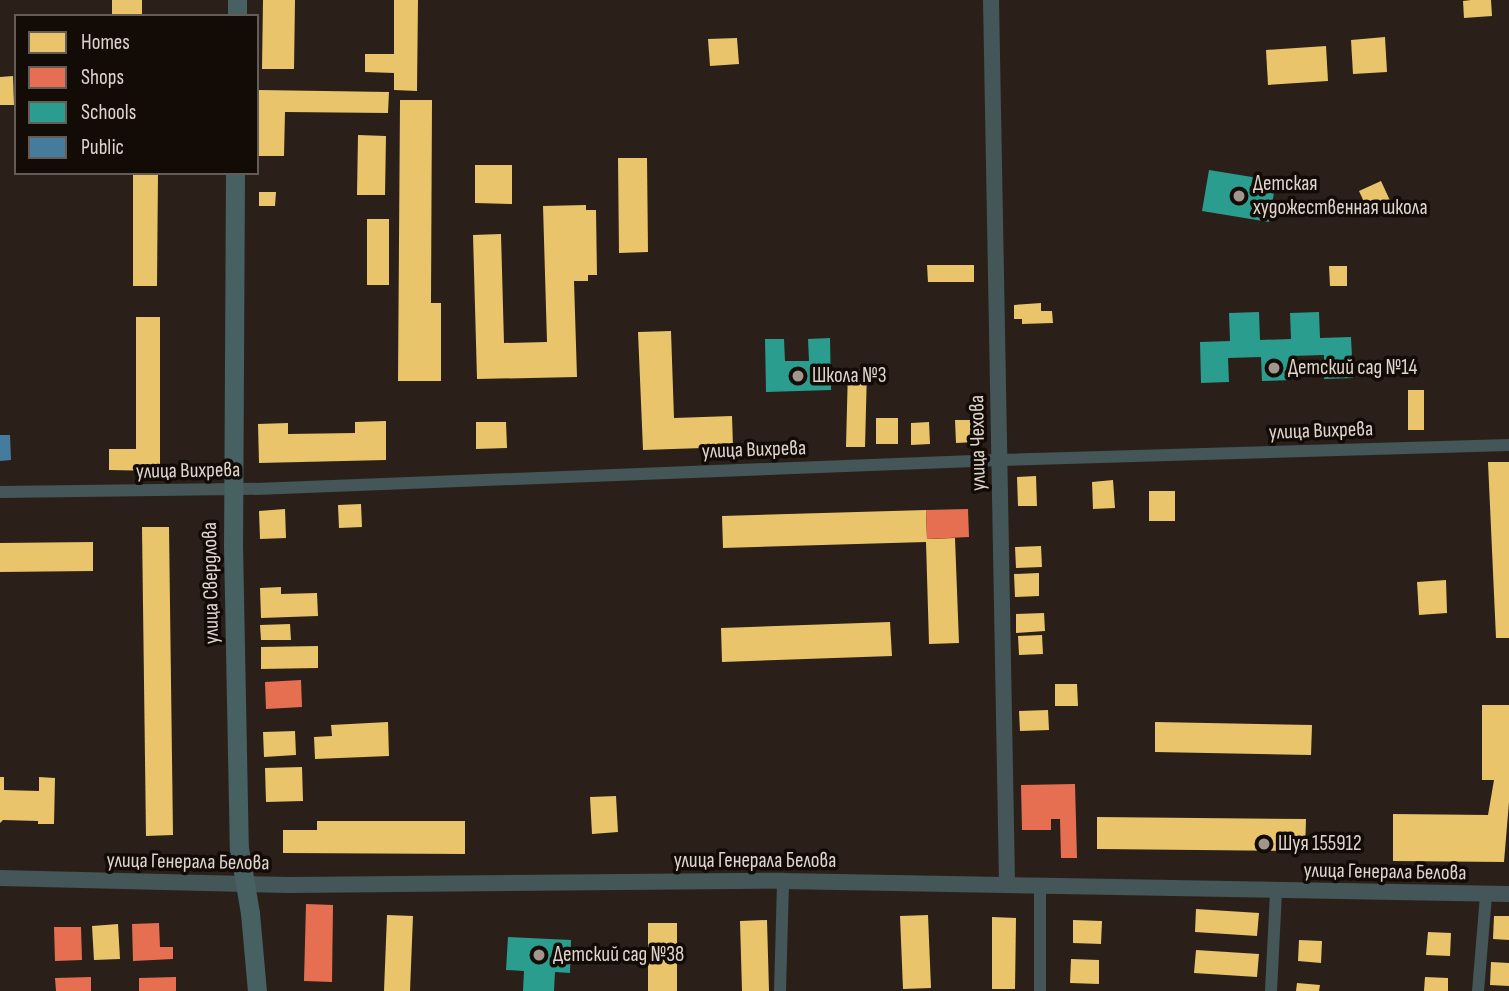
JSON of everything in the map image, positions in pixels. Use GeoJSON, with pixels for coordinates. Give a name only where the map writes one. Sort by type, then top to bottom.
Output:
{"type":"FeatureCollection","features":[{"type":"Feature","properties":{"kind":"main road","name":"улица Свердлова"},"geometry":{"type":"LineString","coordinates":[[235,175],[232,489],[239,848],[250,913],[257,991]]}},
{"type":"Feature","properties":{"kind":"street","name":"улица Чехова"},"geometry":{"type":"LineString","coordinates":[[991,0],[1007,884]]}},
{"type":"Feature","properties":{"kind":"street","name":"улица Вихрева"},"geometry":{"type":"LineString","coordinates":[[0,492],[232,489],[999,460],[1509,445]]}},
{"type":"Feature","properties":{"kind":"street","name":"улица Генерала Белова"},"geometry":{"type":"LineString","coordinates":[[0,878],[243,883],[783,881],[1509,894]]}},
{"type":"Feature","properties":{"kind":"street"},"geometry":{"type":"LineString","coordinates":[[780,991],[783,881]]}},
{"type":"Feature","properties":{"kind":"street"},"geometry":{"type":"LineString","coordinates":[[1040,885],[1040,991]]}},
{"type":"Feature","properties":{"kind":"street"},"geometry":{"type":"LineString","coordinates":[[1271,991],[1276,891]]}},
{"type":"Feature","properties":{"kind":"street"},"geometry":{"type":"LineString","coordinates":[[1478,991],[1486,895]]}},
{"type":"Feature","properties":{"kind":"building: Homes"},"geometry":{"type":"Polygon","coordinates":[[[112,0],[142,0],[142,14],[112,14],[112,0]]]}},
{"type":"Feature","properties":{"kind":"building: Homes"},"geometry":{"type":"Polygon","coordinates":[[[263,0],[295,0],[294,69],[262,69],[263,0]]]}},
{"type":"Feature","properties":{"kind":"building: Homes"},"geometry":{"type":"Polygon","coordinates":[[[394,0],[418,0],[417,91],[394,90],[394,73],[365,72],[365,54],[394,54],[394,0]]]}},
{"type":"Feature","properties":{"kind":"building: Homes"},"geometry":{"type":"Polygon","coordinates":[[[1491,0],[1492,16],[1464,18],[1463,1],[1491,0]]]}},
{"type":"Feature","properties":{"kind":"building: Homes"},"geometry":{"type":"Polygon","coordinates":[[[1385,37],[1387,72],[1353,74],[1351,40],[1385,37]]]}},
{"type":"Feature","properties":{"kind":"building: Homes"},"geometry":{"type":"Polygon","coordinates":[[[737,38],[739,64],[710,66],[708,39],[737,38]]]}},
{"type":"Feature","properties":{"kind":"building: Homes"},"geometry":{"type":"Polygon","coordinates":[[[1326,46],[1328,81],[1268,85],[1266,50],[1326,46]]]}},
{"type":"Feature","properties":{"kind":"building: Homes"},"geometry":{"type":"Polygon","coordinates":[[[13,76],[14,105],[0,105],[0,77],[13,76]]]}},
{"type":"Feature","properties":{"kind":"building: Homes"},"geometry":{"type":"Polygon","coordinates":[[[259,90],[389,92],[388,113],[285,112],[284,156],[259,156],[259,90]]]}},
{"type":"Feature","properties":{"kind":"building: Homes"},"geometry":{"type":"Polygon","coordinates":[[[400,100],[432,100],[431,303],[441,303],[441,381],[398,381],[400,100]]]}},
{"type":"Feature","properties":{"kind":"building: Homes"},"geometry":{"type":"Polygon","coordinates":[[[358,135],[386,136],[385,195],[357,195],[358,135]]]}},
{"type":"Feature","properties":{"kind":"building: Homes"},"geometry":{"type":"Polygon","coordinates":[[[618,158],[647,158],[648,252],[619,253],[618,158]]]}},
{"type":"Feature","properties":{"kind":"building: Homes"},"geometry":{"type":"Polygon","coordinates":[[[475,165],[512,165],[512,204],[475,203],[475,165]]]}},
{"type":"Feature","properties":{"kind":"building: Homes"},"geometry":{"type":"Polygon","coordinates":[[[133,175],[158,175],[157,286],[133,286],[133,175]]]}},
{"type":"Feature","properties":{"kind":"building: Homes"},"geometry":{"type":"Polygon","coordinates":[[[1381,181],[1393,207],[1371,217],[1359,191],[1381,181]]]}},
{"type":"Feature","properties":{"kind":"building: Homes"},"geometry":{"type":"Polygon","coordinates":[[[259,192],[276,192],[275,206],[259,206],[259,192]]]}},
{"type":"Feature","properties":{"kind":"building: Homes"},"geometry":{"type":"Polygon","coordinates":[[[586,205],[586,210],[596,210],[597,275],[588,275],[588,281],[574,281],[577,377],[477,379],[473,235],[501,234],[504,343],[547,342],[543,206],[586,205]]]}},
{"type":"Feature","properties":{"kind":"building: Homes"},"geometry":{"type":"Polygon","coordinates":[[[367,219],[389,219],[389,285],[367,285],[367,219]]]}},
{"type":"Feature","properties":{"kind":"building: Homes"},"geometry":{"type":"Polygon","coordinates":[[[927,265],[974,265],[974,282],[928,282],[927,265]]]}},
{"type":"Feature","properties":{"kind":"building: Homes"},"geometry":{"type":"Polygon","coordinates":[[[1329,266],[1347,266],[1347,286],[1330,286],[1329,266]]]}},
{"type":"Feature","properties":{"kind":"building: Homes"},"geometry":{"type":"Polygon","coordinates":[[[1041,303],[1041,311],[1052,311],[1053,323],[1022,324],[1022,319],[1014,319],[1014,305],[1041,303]]]}},
{"type":"Feature","properties":{"kind":"building: Homes"},"geometry":{"type":"Polygon","coordinates":[[[136,317],[160,317],[160,471],[109,470],[109,449],[136,449],[136,317]]]}},
{"type":"Feature","properties":{"kind":"building: Homes"},"geometry":{"type":"Polygon","coordinates":[[[671,331],[674,418],[732,416],[733,447],[643,450],[638,332],[671,331]]]}},
{"type":"Feature","properties":{"kind":"building: Homes"},"geometry":{"type":"Polygon","coordinates":[[[848,369],[867,370],[865,447],[846,447],[848,369]]]}},
{"type":"Feature","properties":{"kind":"building: Homes"},"geometry":{"type":"Polygon","coordinates":[[[1408,390],[1424,390],[1424,430],[1408,430],[1408,390]]]}},
{"type":"Feature","properties":{"kind":"building: Homes"},"geometry":{"type":"Polygon","coordinates":[[[876,418],[898,418],[898,444],[876,444],[876,418]]]}},
{"type":"Feature","properties":{"kind":"building: Homes"},"geometry":{"type":"Polygon","coordinates":[[[955,420],[974,420],[975,442],[956,443],[955,420]]]}},
{"type":"Feature","properties":{"kind":"building: Homes"},"geometry":{"type":"Polygon","coordinates":[[[386,421],[386,460],[259,463],[258,424],[288,423],[288,434],[355,433],[355,422],[386,421]]]}},
{"type":"Feature","properties":{"kind":"building: Homes"},"geometry":{"type":"Polygon","coordinates":[[[476,422],[506,422],[507,448],[476,449],[476,422]]]}},
{"type":"Feature","properties":{"kind":"building: Homes"},"geometry":{"type":"Polygon","coordinates":[[[929,422],[930,444],[911,445],[911,423],[929,422]]]}},
{"type":"Feature","properties":{"kind":"building: Homes"},"geometry":{"type":"Polygon","coordinates":[[[1488,462],[1509,462],[1509,638],[1496,638],[1488,462]]]}},
{"type":"Feature","properties":{"kind":"building: Homes"},"geometry":{"type":"Polygon","coordinates":[[[1036,476],[1037,506],[1018,506],[1017,477],[1036,476]]]}},
{"type":"Feature","properties":{"kind":"building: Homes"},"geometry":{"type":"Polygon","coordinates":[[[1113,480],[1115,508],[1093,509],[1092,482],[1113,480]]]}},
{"type":"Feature","properties":{"kind":"building: Homes"},"geometry":{"type":"Polygon","coordinates":[[[1149,491],[1175,491],[1175,521],[1149,521],[1149,491]]]}},
{"type":"Feature","properties":{"kind":"building: Homes"},"geometry":{"type":"Polygon","coordinates":[[[361,504],[362,527],[339,528],[338,505],[361,504]]]}},
{"type":"Feature","properties":{"kind":"building: Homes"},"geometry":{"type":"Polygon","coordinates":[[[285,509],[286,538],[260,539],[259,511],[285,509]]]}},
{"type":"Feature","properties":{"kind":"building: Homes"},"geometry":{"type":"Polygon","coordinates":[[[926,510],[927,539],[955,538],[959,643],[929,644],[926,542],[723,548],[722,516],[926,510]]]}},
{"type":"Feature","properties":{"kind":"building: Homes"},"geometry":{"type":"Polygon","coordinates":[[[142,527],[169,527],[173,835],[146,836],[142,527]]]}},
{"type":"Feature","properties":{"kind":"building: Homes"},"geometry":{"type":"Polygon","coordinates":[[[93,542],[93,571],[0,572],[0,543],[93,542]]]}},
{"type":"Feature","properties":{"kind":"building: Homes"},"geometry":{"type":"Polygon","coordinates":[[[1041,546],[1042,567],[1016,568],[1015,547],[1041,546]]]}},
{"type":"Feature","properties":{"kind":"building: Homes"},"geometry":{"type":"Polygon","coordinates":[[[1039,573],[1039,596],[1015,597],[1014,574],[1039,573]]]}},
{"type":"Feature","properties":{"kind":"building: Homes"},"geometry":{"type":"Polygon","coordinates":[[[1446,580],[1447,613],[1419,615],[1417,582],[1446,580]]]}},
{"type":"Feature","properties":{"kind":"building: Homes"},"geometry":{"type":"Polygon","coordinates":[[[281,587],[281,594],[317,593],[318,616],[261,618],[260,588],[281,587]]]}},
{"type":"Feature","properties":{"kind":"building: Homes"},"geometry":{"type":"Polygon","coordinates":[[[1044,613],[1045,631],[1016,633],[1016,614],[1044,613]]]}},
{"type":"Feature","properties":{"kind":"building: Homes"},"geometry":{"type":"Polygon","coordinates":[[[890,622],[892,656],[722,662],[721,628],[890,622]]]}},
{"type":"Feature","properties":{"kind":"building: Homes"},"geometry":{"type":"Polygon","coordinates":[[[290,624],[291,640],[261,640],[260,625],[290,624]]]}},
{"type":"Feature","properties":{"kind":"building: Homes"},"geometry":{"type":"Polygon","coordinates":[[[1042,635],[1043,654],[1019,655],[1018,636],[1042,635]]]}},
{"type":"Feature","properties":{"kind":"building: Homes"},"geometry":{"type":"Polygon","coordinates":[[[318,646],[318,668],[261,669],[261,647],[318,646]]]}},
{"type":"Feature","properties":{"kind":"building: Homes"},"geometry":{"type":"Polygon","coordinates":[[[1055,684],[1077,684],[1078,706],[1055,706],[1055,684]]]}},
{"type":"Feature","properties":{"kind":"building: Homes"},"geometry":{"type":"Polygon","coordinates":[[[1482,705],[1509,705],[1509,802],[1504,862],[1393,861],[1393,814],[1488,815],[1494,780],[1482,780],[1482,705]]]}},
{"type":"Feature","properties":{"kind":"building: Homes"},"geometry":{"type":"Polygon","coordinates":[[[1048,710],[1049,730],[1020,731],[1019,711],[1048,710]]]}},
{"type":"Feature","properties":{"kind":"building: Homes"},"geometry":{"type":"Polygon","coordinates":[[[388,722],[389,756],[315,759],[314,737],[332,736],[331,725],[388,722]]]}},
{"type":"Feature","properties":{"kind":"building: Homes"},"geometry":{"type":"Polygon","coordinates":[[[1155,722],[1312,725],[1311,755],[1155,752],[1155,722]]]}},
{"type":"Feature","properties":{"kind":"building: Homes"},"geometry":{"type":"Polygon","coordinates":[[[295,731],[296,755],[264,757],[263,732],[295,731]]]}},
{"type":"Feature","properties":{"kind":"building: Homes"},"geometry":{"type":"Polygon","coordinates":[[[302,767],[303,801],[266,802],[265,768],[302,767]]]}},
{"type":"Feature","properties":{"kind":"building: Homes"},"geometry":{"type":"Polygon","coordinates":[[[0,777],[4,777],[4,790],[39,791],[39,777],[55,778],[54,824],[3,820],[0,823],[0,777]]]}},
{"type":"Feature","properties":{"kind":"building: Homes"},"geometry":{"type":"Polygon","coordinates":[[[616,796],[618,832],[592,834],[590,797],[616,796]]]}},
{"type":"Feature","properties":{"kind":"building: Homes"},"geometry":{"type":"Polygon","coordinates":[[[1097,817],[1306,819],[1305,851],[1097,849],[1097,817]]]}},
{"type":"Feature","properties":{"kind":"building: Homes"},"geometry":{"type":"Polygon","coordinates":[[[317,821],[465,821],[465,854],[283,853],[283,830],[317,830],[317,821]]]}},
{"type":"Feature","properties":{"kind":"building: Homes"},"geometry":{"type":"Polygon","coordinates":[[[1196,909],[1259,913],[1257,936],[1195,932],[1196,909]]]}},
{"type":"Feature","properties":{"kind":"building: Homes"},"geometry":{"type":"Polygon","coordinates":[[[387,915],[413,916],[410,991],[384,991],[387,915]]]}},
{"type":"Feature","properties":{"kind":"building: Homes"},"geometry":{"type":"Polygon","coordinates":[[[928,915],[931,988],[903,989],[900,916],[928,915]]]}},
{"type":"Feature","properties":{"kind":"building: Homes"},"geometry":{"type":"Polygon","coordinates":[[[1494,916],[1509,916],[1509,940],[1493,939],[1494,916]]]}},
{"type":"Feature","properties":{"kind":"building: Homes"},"geometry":{"type":"Polygon","coordinates":[[[992,917],[1016,918],[1015,989],[992,989],[992,917]]]}},
{"type":"Feature","properties":{"kind":"building: Homes"},"geometry":{"type":"Polygon","coordinates":[[[767,920],[769,991],[742,991],[740,921],[767,920]]]}},
{"type":"Feature","properties":{"kind":"building: Homes"},"geometry":{"type":"Polygon","coordinates":[[[1073,920],[1102,921],[1101,944],[1073,943],[1073,920]]]}},
{"type":"Feature","properties":{"kind":"building: Homes"},"geometry":{"type":"Polygon","coordinates":[[[648,923],[677,923],[677,991],[648,991],[648,923]]]}},
{"type":"Feature","properties":{"kind":"building: Homes"},"geometry":{"type":"Polygon","coordinates":[[[118,924],[120,959],[94,960],[92,926],[118,924]]]}},
{"type":"Feature","properties":{"kind":"building: Homes"},"geometry":{"type":"Polygon","coordinates":[[[1428,932],[1451,933],[1450,956],[1426,955],[1428,932]]]}},
{"type":"Feature","properties":{"kind":"building: Homes"},"geometry":{"type":"Polygon","coordinates":[[[1299,940],[1322,941],[1321,963],[1298,961],[1299,940]]]}},
{"type":"Feature","properties":{"kind":"building: Homes"},"geometry":{"type":"Polygon","coordinates":[[[1196,950],[1259,954],[1257,977],[1194,973],[1196,950]]]}},
{"type":"Feature","properties":{"kind":"building: Homes"},"geometry":{"type":"Polygon","coordinates":[[[1071,959],[1099,960],[1099,984],[1070,983],[1071,959]]]}},
{"type":"Feature","properties":{"kind":"building: Homes"},"geometry":{"type":"Polygon","coordinates":[[[1491,962],[1509,963],[1509,986],[1490,985],[1491,962]]]}},
{"type":"Feature","properties":{"kind":"building: Homes"},"geometry":{"type":"Polygon","coordinates":[[[1425,977],[1448,978],[1448,991],[1424,991],[1425,977]]]}},
{"type":"Feature","properties":{"kind":"building: Homes"},"geometry":{"type":"Polygon","coordinates":[[[1297,983],[1320,985],[1319,991],[1296,991],[1297,983]]]}},
{"type":"Feature","properties":{"kind":"building: Shops"},"geometry":{"type":"Polygon","coordinates":[[[968,509],[969,537],[927,539],[926,510],[968,509]]]}},
{"type":"Feature","properties":{"kind":"building: Shops"},"geometry":{"type":"Polygon","coordinates":[[[301,680],[302,707],[266,709],[265,682],[301,680]]]}},
{"type":"Feature","properties":{"kind":"building: Shops"},"geometry":{"type":"Polygon","coordinates":[[[1075,784],[1077,858],[1061,858],[1060,819],[1051,819],[1051,830],[1022,830],[1021,785],[1075,784]]]}},
{"type":"Feature","properties":{"kind":"building: Shops"},"geometry":{"type":"Polygon","coordinates":[[[306,904],[333,905],[332,982],[304,981],[306,904]]]}},
{"type":"Feature","properties":{"kind":"building: Shops"},"geometry":{"type":"Polygon","coordinates":[[[159,923],[160,947],[173,947],[173,959],[133,961],[132,924],[159,923]]]}},
{"type":"Feature","properties":{"kind":"building: Shops"},"geometry":{"type":"Polygon","coordinates":[[[54,927],[81,927],[82,960],[55,961],[54,927]]]}},
{"type":"Feature","properties":{"kind":"building: Shops"},"geometry":{"type":"Polygon","coordinates":[[[91,977],[91,991],[56,991],[55,978],[91,977]]]}},
{"type":"Feature","properties":{"kind":"building: Shops"},"geometry":{"type":"Polygon","coordinates":[[[176,977],[176,991],[139,991],[139,978],[176,977]]]}},
{"type":"Feature","properties":{"kind":"building: Schools","name":"Детская художественная школа"},"geometry":{"type":"Polygon","coordinates":[[[1209,170],[1276,181],[1269,222],[1202,211],[1209,170]]]}},
{"type":"Feature","properties":{"kind":"building: Schools"},"geometry":{"type":"Polygon","coordinates":[[[1259,312],[1260,340],[1291,339],[1290,313],[1319,312],[1320,338],[1351,337],[1353,378],[1324,379],[1324,355],[1291,356],[1292,380],[1262,381],[1261,357],[1228,358],[1229,382],[1201,383],[1200,342],[1230,341],[1229,313],[1259,312]]]}},
{"type":"Feature","properties":{"kind":"building: Schools","name":"Школа №3"},"geometry":{"type":"Polygon","coordinates":[[[830,338],[831,390],[766,392],[765,339],[784,339],[785,361],[809,361],[808,339],[830,338]]]}},
{"type":"Feature","properties":{"kind":"building: Schools","name":"Детский сад №38"},"geometry":{"type":"Polygon","coordinates":[[[508,937],[571,940],[570,973],[555,972],[554,991],[523,991],[524,971],[506,970],[508,937]]]}},
{"type":"Feature","properties":{"kind":"building: Public"},"geometry":{"type":"Polygon","coordinates":[[[0,435],[10,435],[11,460],[0,461],[0,435]]]}},
{"type":"Feature","properties":{"kind":"place","name":"Детская художественная школа"},"geometry":{"type":"Point","coordinates":[1239,196]}},
{"type":"Feature","properties":{"kind":"place","name":"Детский сад №14"},"geometry":{"type":"Point","coordinates":[1274,368]}},
{"type":"Feature","properties":{"kind":"place","name":"Школа №3"},"geometry":{"type":"Point","coordinates":[798,376]}},
{"type":"Feature","properties":{"kind":"place","name":"Шуя 155912"},"geometry":{"type":"Point","coordinates":[1264,844]}},
{"type":"Feature","properties":{"kind":"place","name":"Детский сад №38"},"geometry":{"type":"Point","coordinates":[539,955]}}]}
